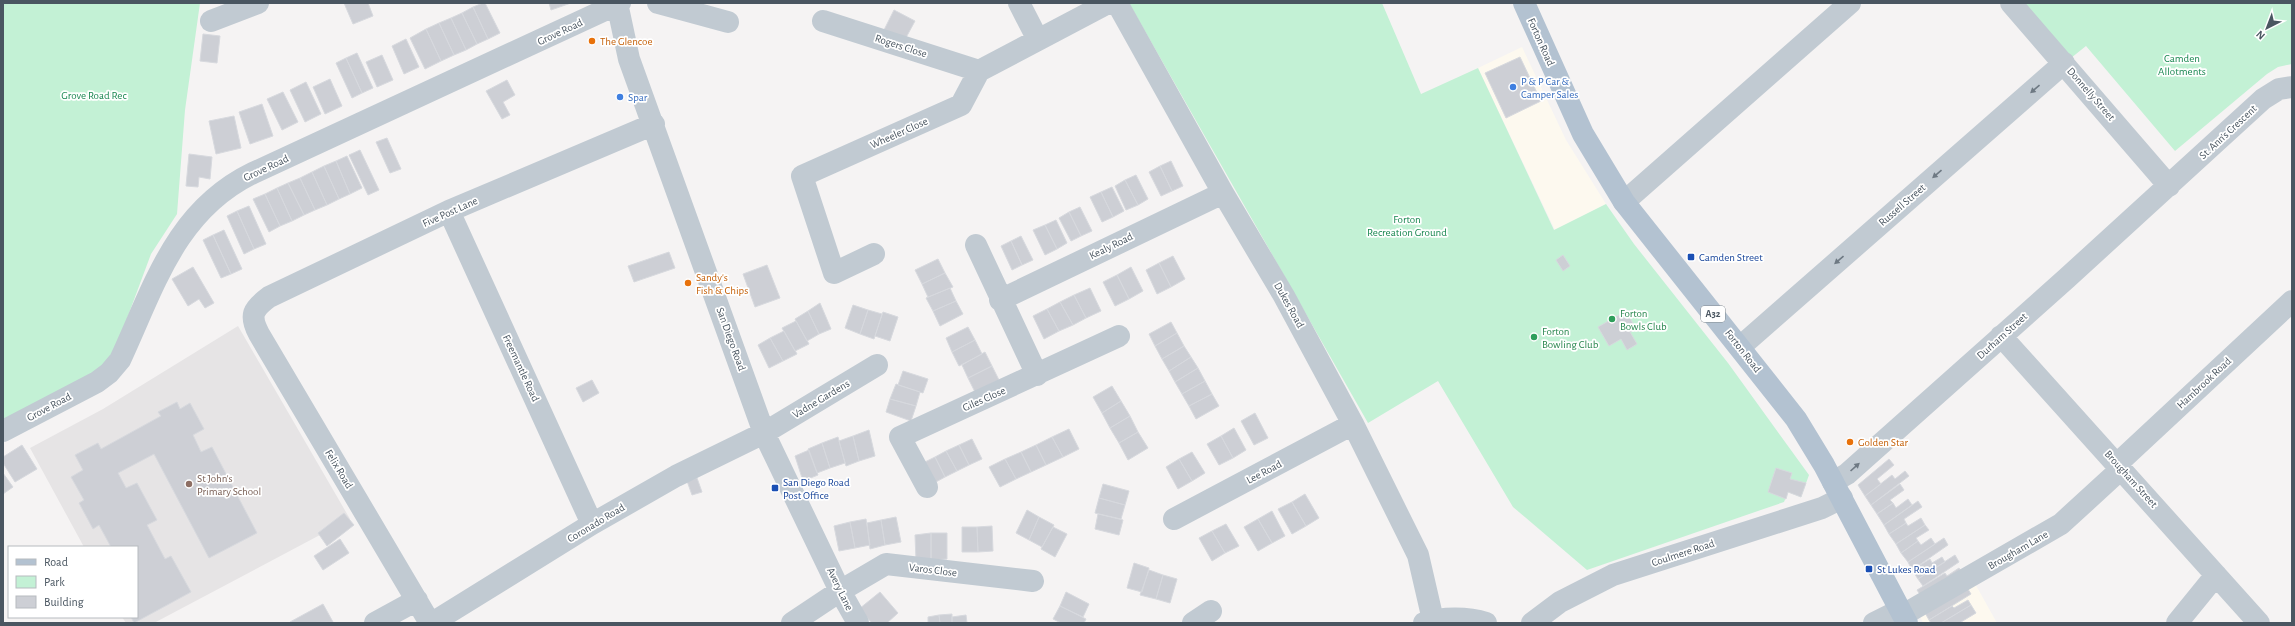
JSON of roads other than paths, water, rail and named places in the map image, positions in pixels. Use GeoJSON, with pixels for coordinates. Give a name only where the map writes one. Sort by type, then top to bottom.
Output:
{"type":"FeatureCollection","features":[{"type":"Feature","properties":{"kind":"main road","name":"Forton Road"},"geometry":{"type":"LineString","coordinates":[[1529,5],[1583,134],[1624,202],[1796,419],[1837,490],[1903,616]]}},
{"type":"Feature","properties":{"kind":"street"},"geometry":{"type":"LineString","coordinates":[[211,21],[258,3]]}},
{"type":"Feature","properties":{"kind":"street"},"geometry":{"type":"LineString","coordinates":[[658,3],[728,22]]}},
{"type":"Feature","properties":{"kind":"street"},"geometry":{"type":"LineString","coordinates":[[1019,3],[1038,40]]}},
{"type":"Feature","properties":{"kind":"street"},"geometry":{"type":"LineString","coordinates":[[979,71],[1108,3]]}},
{"type":"Feature","properties":{"kind":"street","name":"Dukes Road"},"geometry":{"type":"LineString","coordinates":[[1117,3],[1223,193],[1284,296],[1353,424],[1418,555],[1428,622]]}},
{"type":"Feature","properties":{"kind":"street"},"geometry":{"type":"LineString","coordinates":[[1624,202],[1850,3]]}},
{"type":"Feature","properties":{"kind":"street","name":"Donnelly Street"},"geometry":{"type":"LineString","coordinates":[[2011,3],[2169,186]]}},
{"type":"Feature","properties":{"kind":"street","name":"San Diego Road"},"geometry":{"type":"LineString","coordinates":[[618,4],[629,59],[654,124],[764,433],[824,554]]}},
{"type":"Feature","properties":{"kind":"street","name":"Grove Road"},"geometry":{"type":"LineString","coordinates":[[3,431],[97,382],[109,373],[120,360],[180,235],[198,212],[227,187],[260,170],[618,4]]}},
{"type":"Feature","properties":{"kind":"street","name":"Rogers Close"},"geometry":{"type":"LineString","coordinates":[[823,21],[979,71]]}},
{"type":"Feature","properties":{"kind":"street","name":"Russell Street"},"geometry":{"type":"LineString","coordinates":[[1740,347],[2064,63]]}},
{"type":"Feature","properties":{"kind":"street","name":"Wheeler Close"},"geometry":{"type":"LineString","coordinates":[[874,254],[834,274],[802,176],[961,106],[979,71]]}},
{"type":"Feature","properties":{"kind":"street","name":"St. Ann's Crescent"},"geometry":{"type":"LineString","coordinates":[[2169,186],[2263,99],[2279,89],[2292,87]]}},
{"type":"Feature","properties":{"kind":"street","name":"Five Post Lane"},"geometry":{"type":"LineString","coordinates":[[253,313],[269,297],[449,211],[654,124]]}},
{"type":"Feature","properties":{"kind":"street","name":"Durham Street"},"geometry":{"type":"LineString","coordinates":[[1837,490],[1848,474],[1874,450],[2169,186]]}},
{"type":"Feature","properties":{"kind":"street","name":"Kealy Road"},"geometry":{"type":"LineString","coordinates":[[1000,300],[1223,193]]}},
{"type":"Feature","properties":{"kind":"street","name":"Freemantle Road"},"geometry":{"type":"LineString","coordinates":[[449,211],[592,524]]}},
{"type":"Feature","properties":{"kind":"street"},"geometry":{"type":"LineString","coordinates":[[976,245],[1000,300],[1037,375]]}},
{"type":"Feature","properties":{"kind":"street","name":"Hambrook Road"},"geometry":{"type":"LineString","coordinates":[[2119,466],[2292,301]]}},
{"type":"Feature","properties":{"kind":"street","name":"Felix Road"},"geometry":{"type":"LineString","coordinates":[[253,313],[252,319],[259,334],[431,623]]}},
{"type":"Feature","properties":{"kind":"street","name":"Giles Close"},"geometry":{"type":"LineString","coordinates":[[927,487],[900,437],[1037,375],[1118,336]]}},
{"type":"Feature","properties":{"kind":"street","name":"Brougham Street"},"geometry":{"type":"LineString","coordinates":[[2001,336],[2259,623]]}},
{"type":"Feature","properties":{"kind":"street","name":"Vadne Gardens"},"geometry":{"type":"LineString","coordinates":[[764,433],[877,365]]}},
{"type":"Feature","properties":{"kind":"street","name":"Lee Road"},"geometry":{"type":"LineString","coordinates":[[1174,519],[1353,424]]}},
{"type":"Feature","properties":{"kind":"street","name":"Coronado Road"},"geometry":{"type":"LineString","coordinates":[[431,623],[592,524],[676,476],[764,433]]}},
{"type":"Feature","properties":{"kind":"street","name":"Brougham Lane"},"geometry":{"type":"LineString","coordinates":[[1874,623],[1903,616],[2061,524],[2119,466]]}},
{"type":"Feature","properties":{"kind":"street","name":"Coulmere Road"},"geometry":{"type":"LineString","coordinates":[[1532,623],[1560,602],[1612,576],[1822,508],[1837,490]]}},
{"type":"Feature","properties":{"kind":"street","name":"Avery Lane"},"geometry":{"type":"LineString","coordinates":[[824,554],[840,591],[858,623]]}},
{"type":"Feature","properties":{"kind":"street","name":"Varos Close"},"geometry":{"type":"LineString","coordinates":[[792,623],[840,591],[886,564],[1034,581]]}},
{"type":"Feature","properties":{"kind":"street"},"geometry":{"type":"LineString","coordinates":[[2177,623],[2216,575]]}},
{"type":"Feature","properties":{"kind":"street"},"geometry":{"type":"LineString","coordinates":[[375,623],[418,600]]}},
{"type":"Feature","properties":{"kind":"street"},"geometry":{"type":"LineString","coordinates":[[1428,622],[1462,619],[1486,623]]}},
{"type":"Feature","properties":{"kind":"place","name":"The Glencoe"},"geometry":{"type":"Point","coordinates":[592,41]}},
{"type":"Feature","properties":{"kind":"place","name":"P & P Car & Camper Sales"},"geometry":{"type":"Point","coordinates":[1513,87]}},
{"type":"Feature","properties":{"kind":"place","name":"Spar"},"geometry":{"type":"Point","coordinates":[620,97]}},
{"type":"Feature","properties":{"kind":"place","name":"Camden Street"},"geometry":{"type":"Point","coordinates":[1691,257]}},
{"type":"Feature","properties":{"kind":"place","name":"Sandy's Fish & Chips"},"geometry":{"type":"Point","coordinates":[688,283]}},
{"type":"Feature","properties":{"kind":"place","name":"Forton Bowls Club"},"geometry":{"type":"Point","coordinates":[1612,319]}},
{"type":"Feature","properties":{"kind":"place","name":"Forton Bowling Club"},"geometry":{"type":"Point","coordinates":[1534,337]}},
{"type":"Feature","properties":{"kind":"place","name":"Golden Star"},"geometry":{"type":"Point","coordinates":[1850,442]}},
{"type":"Feature","properties":{"kind":"place","name":"St John's Primary School"},"geometry":{"type":"Point","coordinates":[189,484]}},
{"type":"Feature","properties":{"kind":"place","name":"San Diego Road Post Office"},"geometry":{"type":"Point","coordinates":[775,488]}},
{"type":"Feature","properties":{"kind":"place","name":"St Lukes Road"},"geometry":{"type":"Point","coordinates":[1869,569]}},
{"type":"Feature","properties":{"kind":"park label","name":"Camden Allotments"},"geometry":{"type":"Point","coordinates":[2182,64]}},
{"type":"Feature","properties":{"kind":"park label","name":"Grove Road Rec"},"geometry":{"type":"Point","coordinates":[94,95]}},
{"type":"Feature","properties":{"kind":"park label","name":"Forton Recreation Ground"},"geometry":{"type":"Point","coordinates":[1407,225]}}]}
